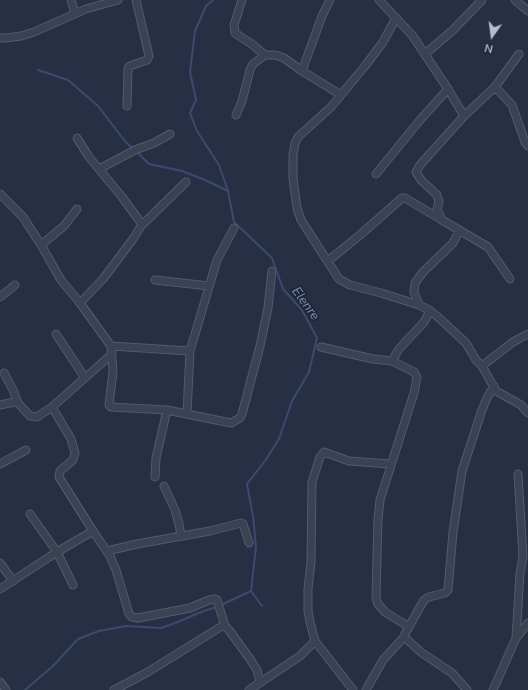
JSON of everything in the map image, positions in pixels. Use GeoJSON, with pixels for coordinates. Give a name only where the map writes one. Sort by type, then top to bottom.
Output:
{"type":"FeatureCollection","features":[{"type":"Feature","properties":{"kind":"street"},"geometry":{"type":"LineString","coordinates":[[71,0],[75,14]]}},
{"type":"Feature","properties":{"kind":"street"},"geometry":{"type":"LineString","coordinates":[[0,38],[21,36],[86,9],[118,0]]}},
{"type":"Feature","properties":{"kind":"street"},"geometry":{"type":"LineString","coordinates":[[127,106],[128,68],[147,60],[149,56],[136,0]]}},
{"type":"Feature","properties":{"kind":"street"},"geometry":{"type":"LineString","coordinates":[[242,0],[234,25],[235,33],[265,55],[284,58],[341,95]]}},
{"type":"Feature","properties":{"kind":"street"},"geometry":{"type":"LineString","coordinates":[[302,71],[322,16],[330,0]]}},
{"type":"Feature","properties":{"kind":"street"},"geometry":{"type":"LineString","coordinates":[[378,0],[412,35],[464,116]]}},
{"type":"Feature","properties":{"kind":"street"},"geometry":{"type":"LineString","coordinates":[[425,54],[453,30],[482,0]]}},
{"type":"Feature","properties":{"kind":"street"},"geometry":{"type":"LineString","coordinates":[[515,0],[528,11]]}},
{"type":"Feature","properties":{"kind":"street"},"geometry":{"type":"LineString","coordinates":[[396,18],[383,42],[365,66],[331,107],[298,137],[295,143],[293,155],[293,179],[297,208],[301,220],[339,279],[344,283],[381,292],[419,305],[430,311],[460,336],[482,366],[499,393],[521,405],[528,413]]}},
{"type":"Feature","properties":{"kind":"street"},"geometry":{"type":"LineString","coordinates":[[442,220],[437,210],[439,202],[437,195],[421,180],[416,172],[420,165],[464,116],[495,87],[519,54]]}},
{"type":"Feature","properties":{"kind":"street"},"geometry":{"type":"LineString","coordinates":[[236,115],[242,101],[250,70],[253,64],[265,55]]}},
{"type":"Feature","properties":{"kind":"street"},"geometry":{"type":"LineString","coordinates":[[495,87],[512,105],[525,142],[528,146]]}},
{"type":"Feature","properties":{"kind":"street"},"geometry":{"type":"LineString","coordinates":[[376,174],[420,120],[448,89]]}},
{"type":"Feature","properties":{"kind":"street"},"geometry":{"type":"LineString","coordinates":[[99,170],[135,150],[154,143],[170,134]]}},
{"type":"Feature","properties":{"kind":"street"},"geometry":{"type":"LineString","coordinates":[[77,138],[89,157],[141,223],[141,226]]}},
{"type":"Feature","properties":{"kind":"street"},"geometry":{"type":"LineString","coordinates":[[80,303],[103,279],[141,226],[186,182]]}},
{"type":"Feature","properties":{"kind":"street"},"geometry":{"type":"LineString","coordinates":[[0,194],[23,217],[61,280],[80,303],[111,346],[113,371],[109,405],[115,408],[168,410],[231,422],[240,418],[260,346],[268,308],[272,271]]}},
{"type":"Feature","properties":{"kind":"street"},"geometry":{"type":"LineString","coordinates":[[328,261],[402,198],[405,198],[488,247],[510,279]]}},
{"type":"Feature","properties":{"kind":"street"},"geometry":{"type":"LineString","coordinates":[[41,245],[64,226],[77,209]]}},
{"type":"Feature","properties":{"kind":"street"},"geometry":{"type":"LineString","coordinates":[[187,413],[190,351],[220,252],[234,228]]}},
{"type":"Feature","properties":{"kind":"street"},"geometry":{"type":"LineString","coordinates":[[419,305],[414,292],[415,283],[423,272],[453,243],[459,231]]}},
{"type":"Feature","properties":{"kind":"street"},"geometry":{"type":"LineString","coordinates":[[155,280],[209,286]]}},
{"type":"Feature","properties":{"kind":"street"},"geometry":{"type":"LineString","coordinates":[[0,297],[15,284]]}},
{"type":"Feature","properties":{"kind":"street"},"geometry":{"type":"LineString","coordinates":[[392,361],[399,349],[424,322],[430,311]]}},
{"type":"Feature","properties":{"kind":"street"},"geometry":{"type":"LineString","coordinates":[[56,334],[85,378]]}},
{"type":"Feature","properties":{"kind":"street"},"geometry":{"type":"LineString","coordinates":[[482,366],[513,342],[528,334]]}},
{"type":"Feature","properties":{"kind":"street"},"geometry":{"type":"LineString","coordinates":[[111,346],[190,351]]}},
{"type":"Feature","properties":{"kind":"street"},"geometry":{"type":"LineString","coordinates":[[321,347],[373,359],[392,361],[414,372],[417,377],[400,441],[390,464],[380,500],[378,519],[376,598],[378,604],[385,612],[409,627]]}},
{"type":"Feature","properties":{"kind":"street"},"geometry":{"type":"LineString","coordinates":[[4,373],[18,403],[33,417],[37,417],[52,407],[112,354]]}},
{"type":"Feature","properties":{"kind":"street"},"geometry":{"type":"LineString","coordinates":[[366,690],[383,660],[404,637],[424,600],[444,593],[448,590],[453,532],[462,471],[482,410],[494,386]]}},
{"type":"Feature","properties":{"kind":"street"},"geometry":{"type":"LineString","coordinates":[[0,405],[14,402],[18,403]]}},
{"type":"Feature","properties":{"kind":"street"},"geometry":{"type":"LineString","coordinates":[[52,407],[71,439],[75,454],[73,460],[60,471],[59,477],[107,551],[116,570],[129,614],[132,617],[138,618],[190,608],[209,600],[217,600],[225,626],[257,670],[260,682]]}},
{"type":"Feature","properties":{"kind":"street"},"geometry":{"type":"LineString","coordinates":[[155,477],[156,458],[168,410]]}},
{"type":"Feature","properties":{"kind":"street"},"geometry":{"type":"LineString","coordinates":[[0,464],[26,450]]}},
{"type":"Feature","properties":{"kind":"street"},"geometry":{"type":"LineString","coordinates":[[352,690],[315,641],[308,611],[308,589],[311,562],[312,482],[320,457],[324,452],[349,461],[390,464]]}},
{"type":"Feature","properties":{"kind":"street"},"geometry":{"type":"LineString","coordinates":[[516,638],[522,556],[518,474]]}},
{"type":"Feature","properties":{"kind":"street"},"geometry":{"type":"LineString","coordinates":[[164,486],[175,510],[181,536]]}},
{"type":"Feature","properties":{"kind":"street"},"geometry":{"type":"LineString","coordinates":[[30,514],[57,552],[73,585]]}},
{"type":"Feature","properties":{"kind":"street"},"geometry":{"type":"LineString","coordinates":[[107,551],[241,523],[243,524],[249,544]]}},
{"type":"Feature","properties":{"kind":"street"},"geometry":{"type":"LineString","coordinates":[[0,589],[57,552],[93,531]]}},
{"type":"Feature","properties":{"kind":"street"},"geometry":{"type":"LineString","coordinates":[[0,563],[13,580]]}},
{"type":"Feature","properties":{"kind":"street"},"geometry":{"type":"LineString","coordinates":[[493,690],[516,638],[528,623]]}},
{"type":"Feature","properties":{"kind":"street"},"geometry":{"type":"LineString","coordinates":[[114,690],[148,672],[217,628],[225,626]]}},
{"type":"Feature","properties":{"kind":"street"},"geometry":{"type":"LineString","coordinates":[[404,637],[422,653],[452,673],[467,690]]}},
{"type":"Feature","properties":{"kind":"street"},"geometry":{"type":"LineString","coordinates":[[249,690],[300,656],[315,641]]}},
{"type":"Feature","properties":{"kind":"street"},"geometry":{"type":"LineString","coordinates":[[0,682],[6,690]]}},
{"type":"Feature","properties":{"kind":"waterway","name":"Elenre"},"geometry":{"type":"LineString","coordinates":[[213,0],[206,6],[195,31],[190,72],[196,100],[190,113],[197,131],[219,165],[228,191],[234,222],[272,258],[283,289],[302,310],[317,338],[309,372],[292,401],[279,439],[265,461],[247,484],[253,516],[256,547],[251,591],[262,606]]}},
{"type":"Feature","properties":{"kind":"waterway"},"geometry":{"type":"LineString","coordinates":[[38,70],[68,80],[98,106],[124,140],[133,149]]}},
{"type":"Feature","properties":{"kind":"waterway"},"geometry":{"type":"LineString","coordinates":[[137,152],[149,164],[182,171],[228,191]]}},
{"type":"Feature","properties":{"kind":"waterway"},"geometry":{"type":"LineString","coordinates":[[25,690],[53,666],[78,639],[99,631],[126,626],[161,628],[219,606],[251,591]]}}]}
